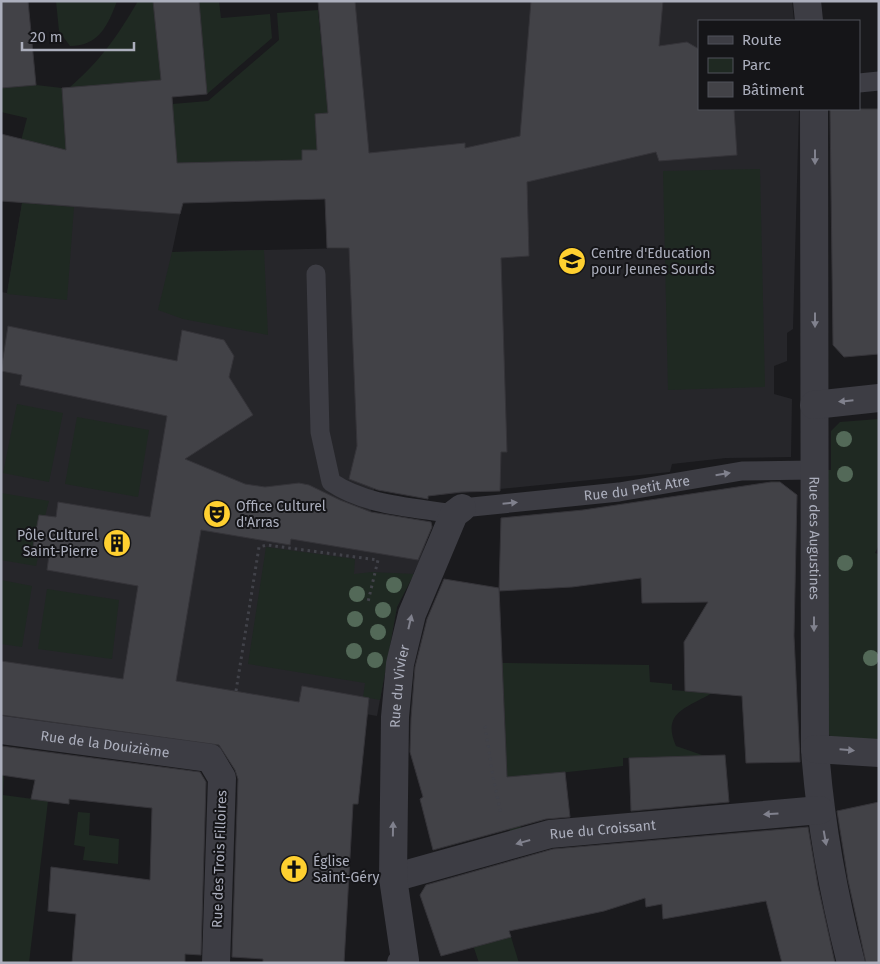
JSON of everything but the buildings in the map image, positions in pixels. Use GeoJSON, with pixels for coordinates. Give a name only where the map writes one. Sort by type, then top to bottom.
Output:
{"type":"FeatureCollection","features":[{"type":"Feature","properties":{"kind":"street"},"geometry":{"type":"LineString","coordinates":[[807,1],[809,20]]}},
{"type":"Feature","properties":{"kind":"street","name":"Rue des Augustines"},"geometry":{"type":"LineString","coordinates":[[814,110],[813,470],[815,749],[820,810],[839,914],[851,963]]}},
{"type":"Feature","properties":{"kind":"street"},"geometry":{"type":"LineString","coordinates":[[814,405],[879,398]]}},
{"type":"Feature","properties":{"kind":"street","name":"Rue du Vivier"},"geometry":{"type":"LineString","coordinates":[[405,962],[393,878],[394,717],[400,664],[412,614],[458,511]]}},
{"type":"Feature","properties":{"kind":"street","name":"Rue de la Douizième"},"geometry":{"type":"LineString","coordinates":[[1,730],[210,758]]}},
{"type":"Feature","properties":{"kind":"street"},"geometry":{"type":"LineString","coordinates":[[815,749],[879,753]]}},
{"type":"Feature","properties":{"kind":"street","name":"Rue des Trois Filloires"},"geometry":{"type":"LineString","coordinates":[[210,758],[222,778],[216,963]]}},
{"type":"Feature","properties":{"kind":"street","name":"Rue du Croissant"},"geometry":{"type":"LineString","coordinates":[[393,878],[550,834],[820,810]]}},
{"type":"Feature","properties":{"kind":"lane"},"geometry":{"type":"LineString","coordinates":[[860,83],[879,81]]}},
{"type":"Feature","properties":{"kind":"lane","name":"Rue du Petit Atre"},"geometry":{"type":"LineString","coordinates":[[316,274],[320,432],[332,482],[349,494],[372,500],[458,511],[619,492],[742,471],[813,470]]}},
{"type":"Feature","properties":{"kind":"path"},"geometry":{"type":"LineString","coordinates":[[236,691],[259,547],[267,545],[378,560],[368,602]]}},
{"type":"Feature","properties":{"kind":"path"},"geometry":{"type":"LineString","coordinates":[[485,726],[494,782],[502,816]]}},
{"type":"Feature","properties":{"kind":"shaded area"},"geometry":{"type":"Polygon","coordinates":[[[318,1],[792,1],[794,20],[698,20],[698,110],[799,110],[793,329],[787,333],[787,361],[774,366],[774,394],[792,399],[791,457],[726,458],[672,464],[670,472],[430,496],[374,489],[370,516],[432,526],[420,560],[397,607],[377,716],[299,702],[238,752],[1,717],[1,292],[7,293],[22,203],[25,156],[191,163],[172,252],[349,248],[332,159],[318,1]]]}},
{"type":"Feature","properties":{"kind":"green space"},"geometry":{"type":"Polygon","coordinates":[[[56,1],[117,1],[106,26],[95,38],[80,45],[70,46],[59,31],[56,1]]]}},
{"type":"Feature","properties":{"kind":"green space"},"geometry":{"type":"Polygon","coordinates":[[[138,1],[153,1],[161,80],[69,88],[108,48],[138,1]]]}},
{"type":"Feature","properties":{"kind":"green space"},"geometry":{"type":"Polygon","coordinates":[[[199,1],[219,1],[221,18],[270,14],[272,38],[207,94],[199,1]]]}},
{"type":"Feature","properties":{"kind":"green space"},"geometry":{"type":"Polygon","coordinates":[[[318,10],[328,113],[315,114],[317,150],[302,150],[302,160],[131,164],[17,156],[27,118],[1,112],[1,88],[36,85],[62,88],[65,126],[172,104],[208,101],[279,40],[277,13],[318,10]]]}},
{"type":"Feature","properties":{"kind":"green space"},"geometry":{"type":"Polygon","coordinates":[[[760,169],[765,387],[668,390],[663,171],[760,169]]]}},
{"type":"Feature","properties":{"kind":"green space"},"geometry":{"type":"Polygon","coordinates":[[[22,203],[74,207],[67,300],[7,294],[22,203]]]}},
{"type":"Feature","properties":{"kind":"green space"},"geometry":{"type":"Polygon","coordinates":[[[264,250],[268,335],[183,319],[158,310],[172,252],[264,250]]]}},
{"type":"Feature","properties":{"kind":"green space"},"geometry":{"type":"Polygon","coordinates":[[[17,404],[63,413],[49,482],[3,473],[17,404]]]}},
{"type":"Feature","properties":{"kind":"green space"},"geometry":{"type":"Polygon","coordinates":[[[77,417],[149,430],[138,497],[65,484],[77,417]]]}},
{"type":"Feature","properties":{"kind":"green space"},"geometry":{"type":"Polygon","coordinates":[[[879,419],[879,545],[875,553],[879,554],[879,741],[836,740],[824,731],[823,470],[831,470],[831,431],[840,422],[879,419]]]}},
{"type":"Feature","properties":{"kind":"green space"},"geometry":{"type":"Polygon","coordinates":[[[1,493],[49,501],[45,516],[39,515],[32,552],[39,553],[36,566],[1,560],[1,493]]]}},
{"type":"Feature","properties":{"kind":"green space"},"geometry":{"type":"Polygon","coordinates":[[[266,547],[355,559],[354,574],[372,572],[414,574],[397,607],[380,700],[363,697],[365,683],[248,664],[266,547]]]}},
{"type":"Feature","properties":{"kind":"green space"},"geometry":{"type":"Polygon","coordinates":[[[1,580],[32,586],[22,647],[1,644],[1,580]]]}},
{"type":"Feature","properties":{"kind":"green space"},"geometry":{"type":"Polygon","coordinates":[[[47,589],[119,600],[112,659],[38,649],[47,589]]]}},
{"type":"Feature","properties":{"kind":"green space"},"geometry":{"type":"Polygon","coordinates":[[[502,663],[649,665],[650,682],[672,684],[672,690],[712,693],[679,712],[674,718],[672,725],[672,735],[676,746],[705,756],[623,758],[623,766],[513,778],[521,829],[510,831],[498,779],[493,726],[505,725],[502,663]]]}},
{"type":"Feature","properties":{"kind":"green space"},"geometry":{"type":"Polygon","coordinates":[[[1,775],[4,775],[3,795],[48,801],[29,963],[1,963],[1,775]]]}},
{"type":"Feature","properties":{"kind":"green space"},"geometry":{"type":"Polygon","coordinates":[[[78,812],[90,813],[89,835],[119,839],[118,864],[83,860],[85,847],[74,845],[78,812]]]}},
{"type":"Feature","properties":{"kind":"green space"},"geometry":{"type":"Polygon","coordinates":[[[459,903],[511,937],[519,963],[479,963],[459,903]]]}},
{"type":"Feature","properties":{"kind":"place","name":"Centre d'Education pour Jeunes Sourds"},"geometry":{"type":"Point","coordinates":[572,261]}},
{"type":"Feature","properties":{"kind":"place","name":"Office Culturel d'Arras"},"geometry":{"type":"Point","coordinates":[217,514]}},
{"type":"Feature","properties":{"kind":"place","name":"Pôle Culturel Saint-Pierre"},"geometry":{"type":"Point","coordinates":[117,543]}},
{"type":"Feature","properties":{"kind":"place","name":"Église Saint-Géry"},"geometry":{"type":"Point","coordinates":[294,869]}}]}
